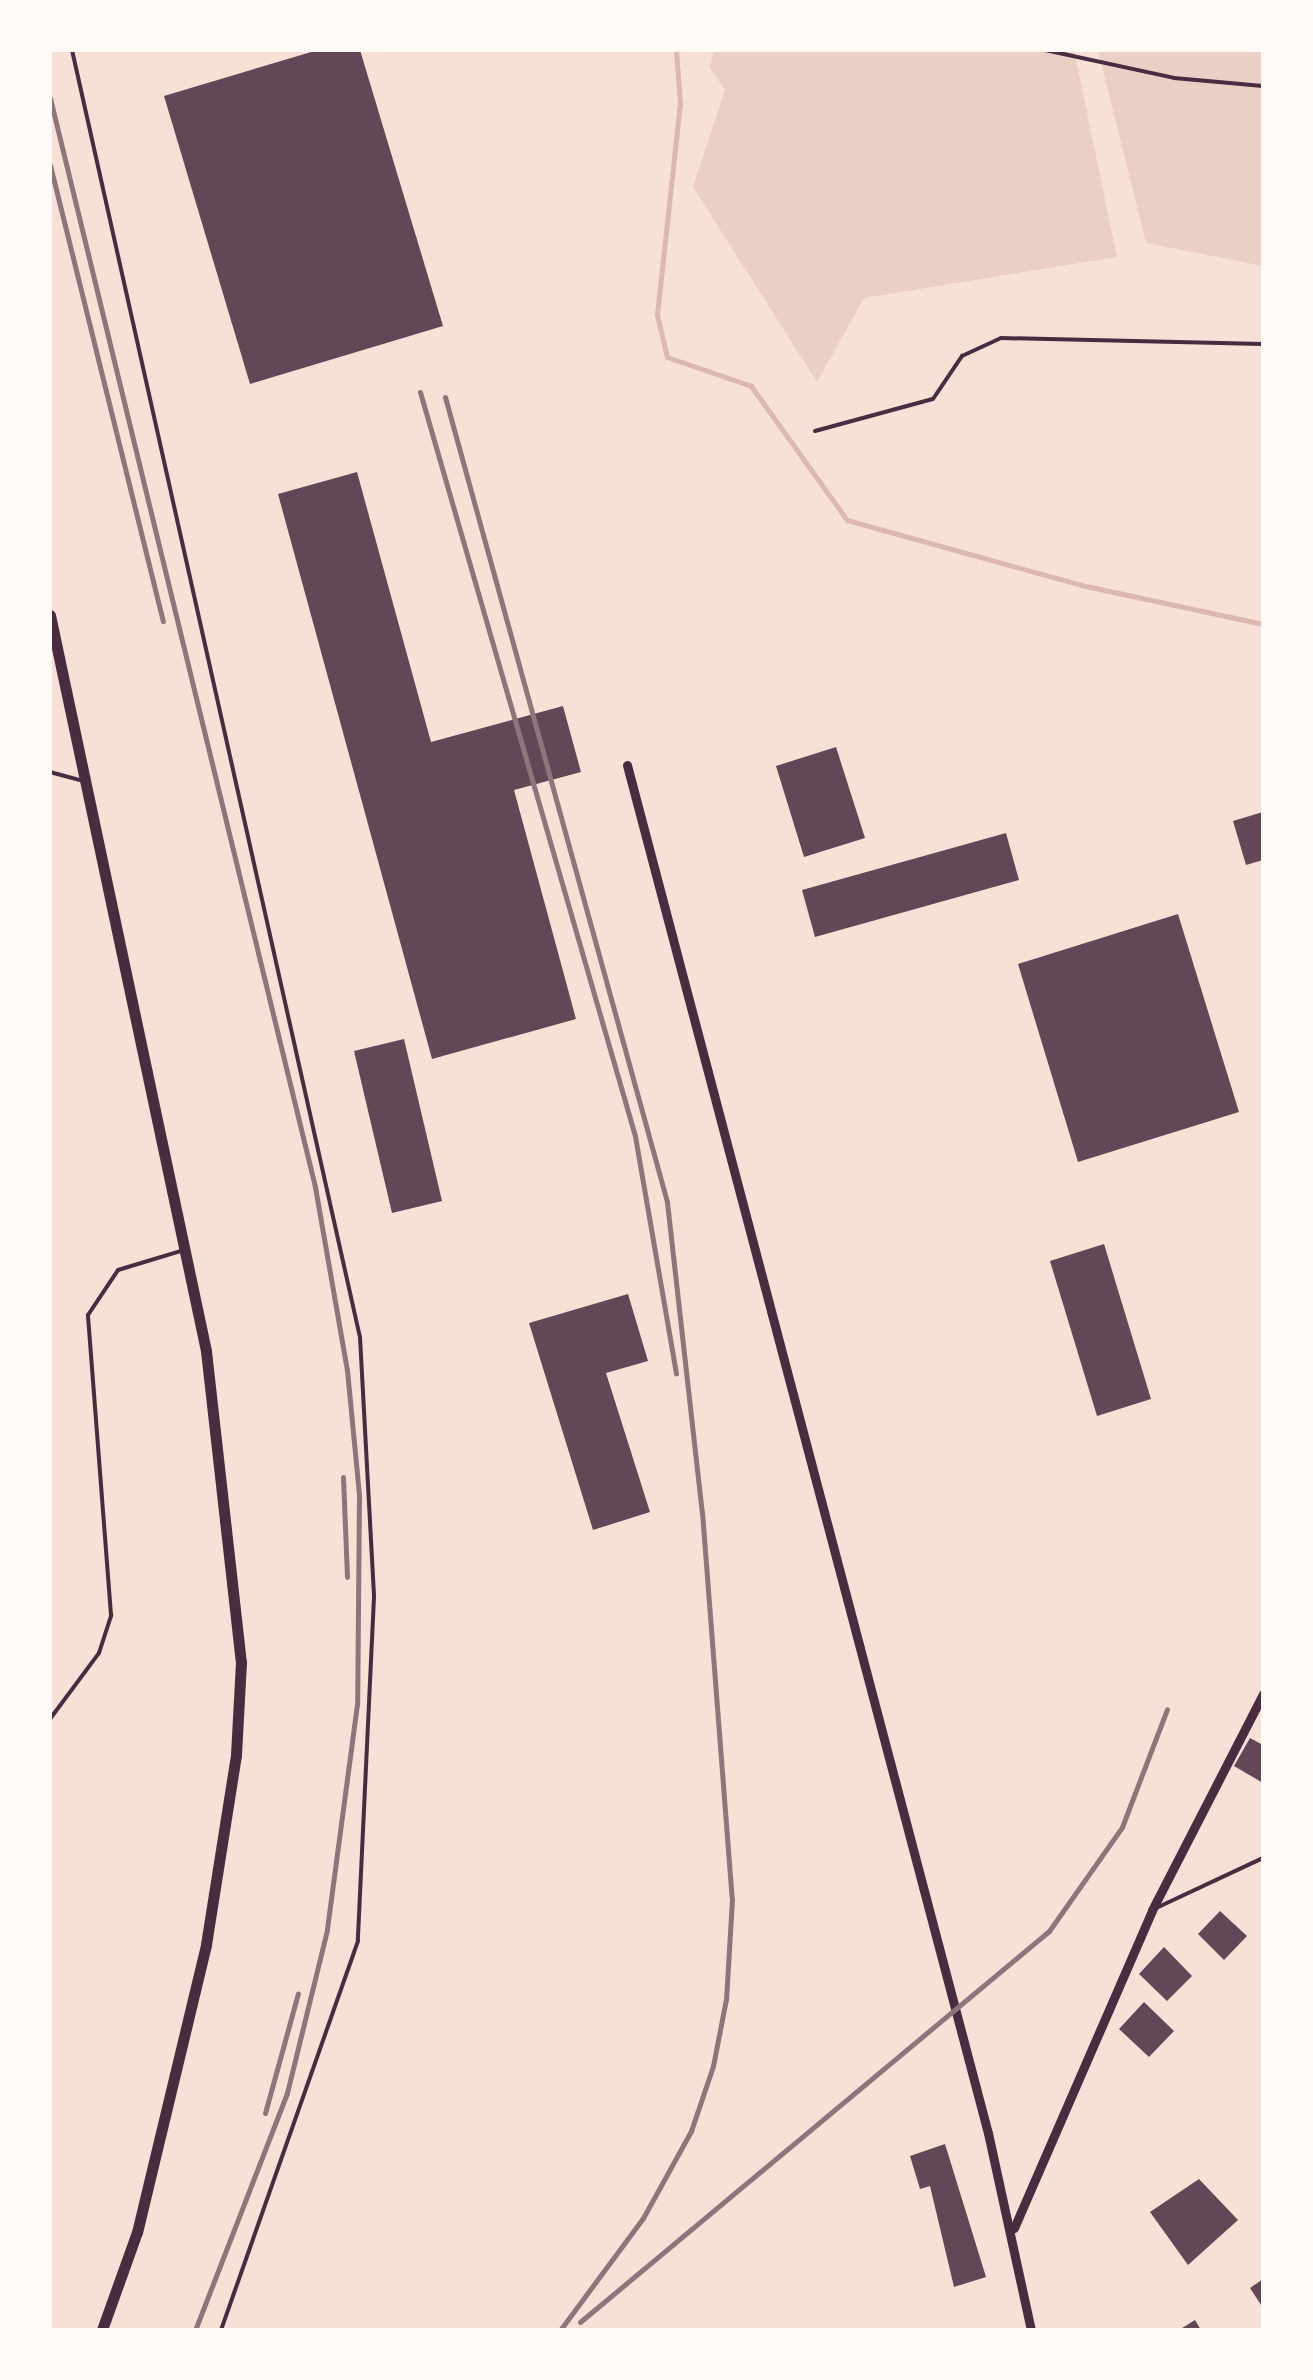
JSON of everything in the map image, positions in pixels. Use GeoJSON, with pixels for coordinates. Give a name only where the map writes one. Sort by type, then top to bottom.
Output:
{"type":"FeatureCollection","features":[{"type":"Feature","properties":{"kind":"street"},"geometry":{"type":"LineString","coordinates":[[50,615],[186,1250],[233,1566],[241,1662],[236,1755],[181,2058],[137,2232],[102,2330]]}},
{"type":"Feature","properties":{"kind":"street"},"geometry":{"type":"LineString","coordinates":[[627,765],[1013,2231],[1032,2330]]}},
{"type":"Feature","properties":{"kind":"street"},"geometry":{"type":"LineString","coordinates":[[1013,2231],[1152,1910],[1263,1694]]}},
{"type":"Feature","properties":{"kind":"lane"},"geometry":{"type":"LineString","coordinates":[[1045,50],[1174,78],[1263,86]]}},
{"type":"Feature","properties":{"kind":"lane"},"geometry":{"type":"LineString","coordinates":[[50,772],[85,782]]}},
{"type":"Feature","properties":{"kind":"lane"},"geometry":{"type":"LineString","coordinates":[[50,1719],[99,1652],[111,1614],[88,1315],[118,1270],[186,1250]]}},
{"type":"Feature","properties":{"kind":"lane"},"geometry":{"type":"LineString","coordinates":[[1152,1910],[1263,1858]]}},
{"type":"Feature","properties":{"kind":"path"},"geometry":{"type":"LineString","coordinates":[[72,50],[360,1337],[374,1597],[358,1941],[221,2330]]}},
{"type":"Feature","properties":{"kind":"path"},"geometry":{"type":"LineString","coordinates":[[815,431],[933,399],[962,356],[1001,338],[1263,344]]}},
{"type":"Feature","properties":{"kind":"shaded area"},"geometry":{"type":"Polygon","coordinates":[[[714,50],[1074,50],[1117,257],[864,298],[817,382],[693,187],[725,90],[710,68],[714,50]]]}},
{"type":"Feature","properties":{"kind":"shaded area"},"geometry":{"type":"Polygon","coordinates":[[[1098,50],[1263,50],[1263,266],[1146,243],[1098,50]]]}},
{"type":"Feature","properties":{"kind":"building"},"geometry":{"type":"Polygon","coordinates":[[[318,50],[360,50],[443,326],[250,384],[164,96],[318,50]]]}},
{"type":"Feature","properties":{"kind":"building"},"geometry":{"type":"Polygon","coordinates":[[[357,472],[431,742],[563,706],[581,772],[514,790],[576,1019],[432,1059],[278,494],[357,472]]]}},
{"type":"Feature","properties":{"kind":"building"},"geometry":{"type":"Polygon","coordinates":[[[836,747],[865,838],[804,857],[776,766],[836,747]]]}},
{"type":"Feature","properties":{"kind":"building"},"geometry":{"type":"Polygon","coordinates":[[[1263,812],[1263,860],[1246,865],[1233,821],[1263,812]]]}},
{"type":"Feature","properties":{"kind":"building"},"geometry":{"type":"Polygon","coordinates":[[[1006,833],[1019,880],[815,937],[802,890],[1006,833]]]}},
{"type":"Feature","properties":{"kind":"building"},"geometry":{"type":"Polygon","coordinates":[[[1178,914],[1239,1112],[1078,1162],[1018,964],[1178,914]]]}},
{"type":"Feature","properties":{"kind":"building"},"geometry":{"type":"Polygon","coordinates":[[[404,1039],[442,1201],[392,1213],[354,1051],[404,1039]]]}},
{"type":"Feature","properties":{"kind":"building"},"geometry":{"type":"Polygon","coordinates":[[[1104,1244],[1151,1399],[1097,1416],[1050,1261],[1104,1244]]]}},
{"type":"Feature","properties":{"kind":"building"},"geometry":{"type":"Polygon","coordinates":[[[628,1294],[648,1361],[606,1373],[650,1512],[593,1530],[529,1323],[628,1294]]]}},
{"type":"Feature","properties":{"kind":"building"},"geometry":{"type":"Polygon","coordinates":[[[1250,1738],[1263,1745],[1263,1783],[1234,1766],[1250,1738]]]}},
{"type":"Feature","properties":{"kind":"building"},"geometry":{"type":"Polygon","coordinates":[[[1220,1911],[1247,1936],[1224,1960],[1198,1934],[1220,1911]]]}},
{"type":"Feature","properties":{"kind":"building"},"geometry":{"type":"Polygon","coordinates":[[[1164,1947],[1192,1976],[1167,2001],[1139,1974],[1164,1947]]]}},
{"type":"Feature","properties":{"kind":"building"},"geometry":{"type":"Polygon","coordinates":[[[1144,2002],[1174,2031],[1149,2057],[1119,2029],[1144,2002]]]}},
{"type":"Feature","properties":{"kind":"building"},"geometry":{"type":"Polygon","coordinates":[[[945,2144],[986,2277],[954,2287],[930,2186],[920,2189],[910,2156],[945,2144]]]}},
{"type":"Feature","properties":{"kind":"building"},"geometry":{"type":"Polygon","coordinates":[[[1199,2179],[1238,2220],[1188,2265],[1150,2212],[1199,2179]]]}},
{"type":"Feature","properties":{"kind":"building"},"geometry":{"type":"Polygon","coordinates":[[[1263,2279],[1263,2308],[1250,2288],[1263,2279]]]}},
{"type":"Feature","properties":{"kind":"building"},"geometry":{"type":"Polygon","coordinates":[[[1195,2320],[1201,2330],[1179,2330],[1195,2320]]]}},
{"type":"Feature","properties":{"kind":"waterway"},"geometry":{"type":"LineString","coordinates":[[676,50],[680,103],[657,315],[667,357],[751,386],[847,520],[1081,585],[1263,624]]}},
{"type":"Feature","properties":{"kind":"railway"},"geometry":{"type":"LineString","coordinates":[[50,98],[315,1187],[347,1370],[359,1495],[357,1704],[327,1930],[287,2093],[195,2330]]}},
{"type":"Feature","properties":{"kind":"railway"},"geometry":{"type":"LineString","coordinates":[[50,165],[163,621]]}},
{"type":"Feature","properties":{"kind":"railway"},"geometry":{"type":"LineString","coordinates":[[420,392],[635,1136],[676,1373]]}},
{"type":"Feature","properties":{"kind":"railway"},"geometry":{"type":"LineString","coordinates":[[445,397],[667,1202],[702,1512],[732,1899],[726,1999],[713,2066],[691,2131],[643,2218],[560,2330]]}},
{"type":"Feature","properties":{"kind":"railway"},"geometry":{"type":"LineString","coordinates":[[343,1477],[347,1577]]}},
{"type":"Feature","properties":{"kind":"railway"},"geometry":{"type":"LineString","coordinates":[[580,2322],[1049,1931],[1122,1827],[1167,1709]]}},
{"type":"Feature","properties":{"kind":"railway"},"geometry":{"type":"LineString","coordinates":[[265,2113],[298,1993]]}}]}
